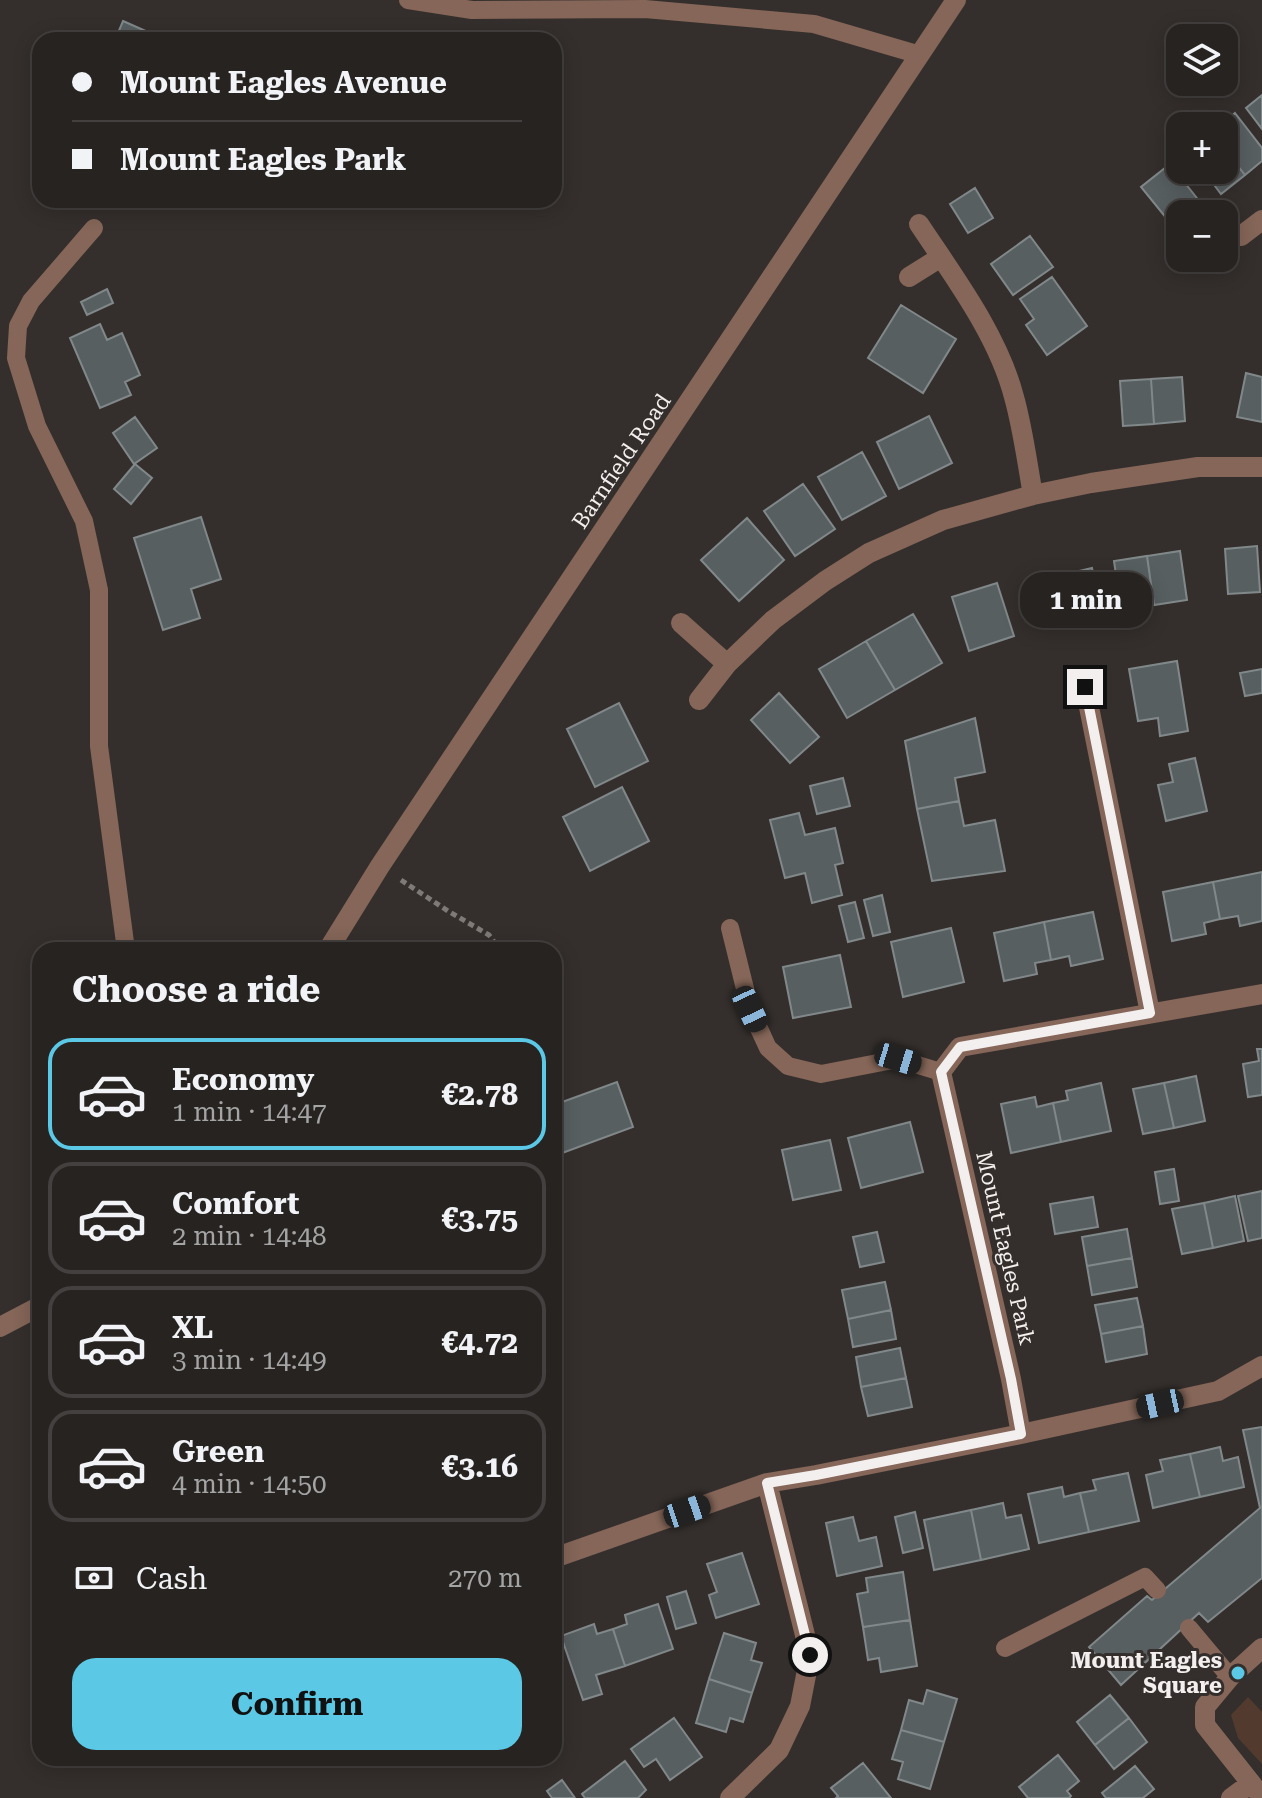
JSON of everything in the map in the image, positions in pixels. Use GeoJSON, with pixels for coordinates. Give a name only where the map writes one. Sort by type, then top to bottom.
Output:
{"type":"FeatureCollection","features":[{"type":"Feature","properties":{"kind":"street","name":"Barnfield Road"},"geometry":{"type":"LineString","coordinates":[[333,942],[380,866],[956,0]]}},
{"type":"Feature","properties":{"kind":"street"},"geometry":{"type":"LineString","coordinates":[[1241,236],[1262,220]]}},
{"type":"Feature","properties":{"kind":"street"},"geometry":{"type":"LineString","coordinates":[[919,224],[977,313],[1000,358],[1014,396],[1033,495]]}},
{"type":"Feature","properties":{"kind":"street"},"geometry":{"type":"LineString","coordinates":[[909,277],[941,257]]}},
{"type":"Feature","properties":{"kind":"street"},"geometry":{"type":"LineString","coordinates":[[699,700],[727,664],[773,620],[825,581],[869,553],[943,520],[1033,495],[1091,483],[1198,467],[1262,467]]}},
{"type":"Feature","properties":{"kind":"street"},"geometry":{"type":"LineString","coordinates":[[681,623],[727,664]]}},
{"type":"Feature","properties":{"kind":"street"},"geometry":{"type":"LineString","coordinates":[[1085,687],[1150,1013]]}},
{"type":"Feature","properties":{"kind":"street"},"geometry":{"type":"LineString","coordinates":[[941,1072],[960,1047],[1262,994]]}},
{"type":"Feature","properties":{"kind":"street","name":"Mount Eagles Park"},"geometry":{"type":"LineString","coordinates":[[941,1072],[1021,1434]]}},
{"type":"Feature","properties":{"kind":"street"},"geometry":{"type":"LineString","coordinates":[[0,1327],[32,1310]]}},
{"type":"Feature","properties":{"kind":"street"},"geometry":{"type":"LineString","coordinates":[[562,1555],[767,1483],[1021,1434],[1218,1391],[1262,1366]]}},
{"type":"Feature","properties":{"kind":"street"},"geometry":{"type":"LineString","coordinates":[[730,1798],[779,1750],[800,1706],[810,1655],[767,1483]]}},
{"type":"Feature","properties":{"kind":"street"},"geometry":{"type":"LineString","coordinates":[[1231,1798],[1256,1790],[1205,1725],[1205,1707],[1230,1677],[1262,1648]]}},
{"type":"Feature","properties":{"kind":"lane"},"geometry":{"type":"LineString","coordinates":[[408,0],[472,10],[645,9],[814,24],[920,55]]}},
{"type":"Feature","properties":{"kind":"lane"},"geometry":{"type":"LineString","coordinates":[[94,228],[31,301],[18,326],[16,358],[37,426],[84,521],[99,590],[99,746],[125,942]]}},
{"type":"Feature","properties":{"kind":"lane"},"geometry":{"type":"LineString","coordinates":[[730,928],[750,1009],[768,1048],[788,1066],[821,1074],[898,1059],[941,1072]]}},
{"type":"Feature","properties":{"kind":"lane"},"geometry":{"type":"LineString","coordinates":[[1005,1648],[1145,1577],[1157,1590]]}},
{"type":"Feature","properties":{"kind":"lane"},"geometry":{"type":"LineString","coordinates":[[1189,1628],[1230,1677]]}},
{"type":"Feature","properties":{"kind":"path"},"geometry":{"type":"LineString","coordinates":[[380,866],[489,935],[494,942]]}},
{"type":"Feature","properties":{"kind":"shaded area"},"geometry":{"type":"Polygon","coordinates":[[[1248,1697],[1262,1712],[1262,1764],[1238,1738],[1231,1715],[1248,1697]]]}},
{"type":"Feature","properties":{"kind":"building"},"geometry":{"type":"Polygon","coordinates":[[[123,21],[148,32],[118,32],[123,21]]]}},
{"type":"Feature","properties":{"kind":"building"},"geometry":{"type":"Polygon","coordinates":[[[1262,95],[1262,129],[1246,108],[1262,95]]]}},
{"type":"Feature","properties":{"kind":"building"},"geometry":{"type":"Polygon","coordinates":[[[1238,117],[1262,148],[1262,161],[1245,175],[1238,166],[1238,117]]]}},
{"type":"Feature","properties":{"kind":"building"},"geometry":{"type":"Polygon","coordinates":[[[1238,166],[1245,175],[1238,181],[1238,166]]]}},
{"type":"Feature","properties":{"kind":"building"},"geometry":{"type":"Polygon","coordinates":[[[1166,167],[1166,184],[1186,184],[1198,200],[1166,200],[1166,218],[1141,187],[1166,167]]]}},
{"type":"Feature","properties":{"kind":"building"},"geometry":{"type":"Polygon","coordinates":[[[1214,184],[1234,184],[1221,194],[1214,184]]]}},
{"type":"Feature","properties":{"kind":"building"},"geometry":{"type":"Polygon","coordinates":[[[975,188],[993,218],[968,233],[950,204],[975,188]]]}},
{"type":"Feature","properties":{"kind":"building"},"geometry":{"type":"Polygon","coordinates":[[[1030,236],[1053,267],[1013,295],[991,264],[1030,236]]]}},
{"type":"Feature","properties":{"kind":"building"},"geometry":{"type":"Polygon","coordinates":[[[1052,277],[1087,326],[1047,355],[1026,325],[1034,319],[1020,299],[1052,277]]]}},
{"type":"Feature","properties":{"kind":"building"},"geometry":{"type":"Polygon","coordinates":[[[107,289],[113,303],[87,315],[81,302],[107,289]]]}},
{"type":"Feature","properties":{"kind":"building"},"geometry":{"type":"Polygon","coordinates":[[[901,305],[956,339],[923,393],[868,358],[901,305]]]}},
{"type":"Feature","properties":{"kind":"building"},"geometry":{"type":"Polygon","coordinates":[[[100,324],[107,340],[122,333],[140,375],[125,382],[131,395],[100,408],[70,338],[100,324]]]}},
{"type":"Feature","properties":{"kind":"building"},"geometry":{"type":"Polygon","coordinates":[[[1246,373],[1262,377],[1262,422],[1237,417],[1246,373]]]}},
{"type":"Feature","properties":{"kind":"building"},"geometry":{"type":"Polygon","coordinates":[[[1182,377],[1185,421],[1154,424],[1151,379],[1182,377]]]}},
{"type":"Feature","properties":{"kind":"building"},"geometry":{"type":"Polygon","coordinates":[[[1151,379],[1154,424],[1123,426],[1120,381],[1151,379]]]}},
{"type":"Feature","properties":{"kind":"building"},"geometry":{"type":"Polygon","coordinates":[[[929,416],[952,463],[899,489],[877,442],[929,416]]]}},
{"type":"Feature","properties":{"kind":"building"},"geometry":{"type":"Polygon","coordinates":[[[135,417],[157,448],[134,464],[113,433],[135,417]]]}},
{"type":"Feature","properties":{"kind":"building"},"geometry":{"type":"Polygon","coordinates":[[[862,452],[886,496],[842,520],[818,477],[862,452]]]}},
{"type":"Feature","properties":{"kind":"building"},"geometry":{"type":"Polygon","coordinates":[[[135,464],[152,478],[131,504],[114,489],[135,464]]]}},
{"type":"Feature","properties":{"kind":"building"},"geometry":{"type":"Polygon","coordinates":[[[803,484],[835,529],[795,556],[764,511],[803,484]]]}},
{"type":"Feature","properties":{"kind":"building"},"geometry":{"type":"Polygon","coordinates":[[[201,517],[221,579],[191,589],[200,618],[163,630],[134,538],[201,517]]]}},
{"type":"Feature","properties":{"kind":"building"},"geometry":{"type":"Polygon","coordinates":[[[747,518],[784,560],[739,601],[701,560],[747,518]]]}},
{"type":"Feature","properties":{"kind":"building"},"geometry":{"type":"Polygon","coordinates":[[[1257,546],[1260,592],[1228,594],[1225,549],[1257,546]]]}},
{"type":"Feature","properties":{"kind":"building"},"geometry":{"type":"Polygon","coordinates":[[[1180,551],[1187,600],[1154,605],[1147,556],[1180,551]]]}},
{"type":"Feature","properties":{"kind":"building"},"geometry":{"type":"Polygon","coordinates":[[[1147,556],[1154,605],[1121,610],[1114,561],[1147,556]]]}},
{"type":"Feature","properties":{"kind":"building"},"geometry":{"type":"Polygon","coordinates":[[[1092,568],[1101,612],[1071,618],[1062,575],[1092,568]]]}},
{"type":"Feature","properties":{"kind":"building"},"geometry":{"type":"Polygon","coordinates":[[[1062,575],[1071,618],[1041,625],[1032,582],[1062,575]]]}},
{"type":"Feature","properties":{"kind":"building"},"geometry":{"type":"Polygon","coordinates":[[[997,583],[1014,636],[969,651],[952,597],[997,583]]]}},
{"type":"Feature","properties":{"kind":"building"},"geometry":{"type":"Polygon","coordinates":[[[913,614],[942,663],[895,690],[866,641],[913,614]]]}},
{"type":"Feature","properties":{"kind":"building"},"geometry":{"type":"Polygon","coordinates":[[[866,641],[895,690],[847,718],[819,669],[866,641]]]}},
{"type":"Feature","properties":{"kind":"building"},"geometry":{"type":"Polygon","coordinates":[[[1177,661],[1188,731],[1160,736],[1158,718],[1138,721],[1129,669],[1177,661]]]}},
{"type":"Feature","properties":{"kind":"building"},"geometry":{"type":"Polygon","coordinates":[[[1262,669],[1262,693],[1245,696],[1240,673],[1262,669]]]}},
{"type":"Feature","properties":{"kind":"building"},"geometry":{"type":"Polygon","coordinates":[[[779,693],[819,737],[790,763],[751,720],[779,693]]]}},
{"type":"Feature","properties":{"kind":"building"},"geometry":{"type":"Polygon","coordinates":[[[619,703],[648,761],[595,787],[567,729],[619,703]]]}},
{"type":"Feature","properties":{"kind":"building"},"geometry":{"type":"Polygon","coordinates":[[[975,718],[985,772],[955,778],[959,801],[917,809],[905,741],[975,718]]]}},
{"type":"Feature","properties":{"kind":"building"},"geometry":{"type":"Polygon","coordinates":[[[1195,758],[1207,811],[1166,821],[1158,785],[1173,782],[1169,764],[1195,758]]]}},
{"type":"Feature","properties":{"kind":"building"},"geometry":{"type":"Polygon","coordinates":[[[843,778],[850,806],[817,814],[810,786],[843,778]]]}},
{"type":"Feature","properties":{"kind":"building"},"geometry":{"type":"Polygon","coordinates":[[[622,787],[649,841],[590,871],[563,817],[622,787]]]}},
{"type":"Feature","properties":{"kind":"building"},"geometry":{"type":"Polygon","coordinates":[[[959,801],[964,826],[995,820],[1005,871],[932,881],[917,809],[959,801]]]}},
{"type":"Feature","properties":{"kind":"building"},"geometry":{"type":"Polygon","coordinates":[[[799,813],[805,835],[835,828],[843,863],[835,865],[842,895],[812,903],[805,873],[785,878],[770,820],[799,813]]]}},
{"type":"Feature","properties":{"kind":"building"},"geometry":{"type":"Polygon","coordinates":[[[1262,872],[1262,921],[1240,926],[1238,916],[1220,919],[1213,882],[1262,872]]]}},
{"type":"Feature","properties":{"kind":"building"},"geometry":{"type":"Polygon","coordinates":[[[1213,882],[1220,919],[1204,923],[1206,934],[1172,941],[1163,892],[1213,882]]]}},
{"type":"Feature","properties":{"kind":"building"},"geometry":{"type":"Polygon","coordinates":[[[882,895],[890,932],[873,936],[864,900],[882,895]]]}},
{"type":"Feature","properties":{"kind":"building"},"geometry":{"type":"Polygon","coordinates":[[[855,902],[864,938],[848,942],[839,906],[855,902]]]}},
{"type":"Feature","properties":{"kind":"building"},"geometry":{"type":"Polygon","coordinates":[[[1093,912],[1103,959],[1071,966],[1069,956],[1051,960],[1044,922],[1093,912]]]}},
{"type":"Feature","properties":{"kind":"building"},"geometry":{"type":"Polygon","coordinates":[[[1044,922],[1051,960],[1035,963],[1037,974],[1004,981],[994,933],[1044,922]]]}},
{"type":"Feature","properties":{"kind":"building"},"geometry":{"type":"Polygon","coordinates":[[[951,928],[964,982],[903,997],[891,942],[951,928]]]}},
{"type":"Feature","properties":{"kind":"building"},"geometry":{"type":"Polygon","coordinates":[[[840,955],[851,1007],[793,1018],[783,967],[840,955]]]}},
{"type":"Feature","properties":{"kind":"building"},"geometry":{"type":"Polygon","coordinates":[[[1257,1049],[1262,1049],[1262,1095],[1248,1097],[1243,1064],[1259,1061],[1257,1049]]]}},
{"type":"Feature","properties":{"kind":"building"},"geometry":{"type":"Polygon","coordinates":[[[1196,1076],[1205,1121],[1174,1128],[1164,1083],[1196,1076]]]}},
{"type":"Feature","properties":{"kind":"building"},"geometry":{"type":"Polygon","coordinates":[[[617,1082],[633,1127],[562,1153],[562,1102],[617,1082]]]}},
{"type":"Feature","properties":{"kind":"building"},"geometry":{"type":"Polygon","coordinates":[[[1101,1083],[1111,1131],[1061,1142],[1053,1103],[1068,1100],[1066,1091],[1101,1083]]]}},
{"type":"Feature","properties":{"kind":"building"},"geometry":{"type":"Polygon","coordinates":[[[1164,1083],[1174,1128],[1143,1134],[1133,1089],[1164,1083]]]}},
{"type":"Feature","properties":{"kind":"building"},"geometry":{"type":"Polygon","coordinates":[[[1035,1097],[1037,1107],[1053,1103],[1061,1142],[1011,1153],[1001,1104],[1035,1097]]]}},
{"type":"Feature","properties":{"kind":"building"},"geometry":{"type":"Polygon","coordinates":[[[910,1122],[923,1172],[861,1188],[848,1138],[910,1122]]]}},
{"type":"Feature","properties":{"kind":"building"},"geometry":{"type":"Polygon","coordinates":[[[830,1140],[841,1190],[793,1200],[782,1150],[830,1140]]]}},
{"type":"Feature","properties":{"kind":"building"},"geometry":{"type":"Polygon","coordinates":[[[1174,1169],[1179,1201],[1160,1204],[1155,1172],[1174,1169]]]}},
{"type":"Feature","properties":{"kind":"building"},"geometry":{"type":"Polygon","coordinates":[[[1262,1191],[1262,1238],[1248,1241],[1238,1196],[1262,1191]]]}},
{"type":"Feature","properties":{"kind":"building"},"geometry":{"type":"Polygon","coordinates":[[[1235,1196],[1244,1241],[1213,1248],[1204,1203],[1235,1196]]]}},
{"type":"Feature","properties":{"kind":"building"},"geometry":{"type":"Polygon","coordinates":[[[1093,1197],[1098,1227],[1055,1234],[1050,1204],[1093,1197]]]}},
{"type":"Feature","properties":{"kind":"building"},"geometry":{"type":"Polygon","coordinates":[[[1204,1203],[1213,1248],[1182,1254],[1172,1209],[1204,1203]]]}},
{"type":"Feature","properties":{"kind":"building"},"geometry":{"type":"Polygon","coordinates":[[[1127,1229],[1132,1258],[1087,1266],[1082,1237],[1127,1229]]]}},
{"type":"Feature","properties":{"kind":"building"},"geometry":{"type":"Polygon","coordinates":[[[877,1232],[884,1262],[860,1267],[853,1237],[877,1232]]]}},
{"type":"Feature","properties":{"kind":"building"},"geometry":{"type":"Polygon","coordinates":[[[1132,1258],[1137,1287],[1092,1295],[1087,1266],[1132,1258]]]}},
{"type":"Feature","properties":{"kind":"building"},"geometry":{"type":"Polygon","coordinates":[[[885,1282],[891,1310],[848,1319],[842,1290],[885,1282]]]}},
{"type":"Feature","properties":{"kind":"building"},"geometry":{"type":"Polygon","coordinates":[[[1137,1298],[1143,1326],[1101,1334],[1095,1305],[1137,1298]]]}},
{"type":"Feature","properties":{"kind":"building"},"geometry":{"type":"Polygon","coordinates":[[[891,1310],[896,1339],[853,1347],[848,1319],[891,1310]]]}},
{"type":"Feature","properties":{"kind":"building"},"geometry":{"type":"Polygon","coordinates":[[[1143,1326],[1147,1354],[1106,1362],[1101,1334],[1143,1326]]]}},
{"type":"Feature","properties":{"kind":"building"},"geometry":{"type":"Polygon","coordinates":[[[900,1348],[906,1378],[861,1387],[856,1357],[900,1348]]]}},
{"type":"Feature","properties":{"kind":"building"},"geometry":{"type":"Polygon","coordinates":[[[906,1378],[912,1407],[868,1416],[861,1387],[906,1378]]]}},
{"type":"Feature","properties":{"kind":"building"},"geometry":{"type":"Polygon","coordinates":[[[1262,1427],[1262,1578],[1208,1622],[1199,1613],[1121,1685],[1089,1647],[1147,1596],[1152,1600],[1260,1508],[1243,1430],[1262,1427]]]}},
{"type":"Feature","properties":{"kind":"building"},"geometry":{"type":"Polygon","coordinates":[[[1220,1447],[1223,1461],[1238,1457],[1244,1487],[1200,1497],[1190,1454],[1220,1447]]]}},
{"type":"Feature","properties":{"kind":"building"},"geometry":{"type":"Polygon","coordinates":[[[1190,1454],[1200,1497],[1153,1508],[1146,1475],[1163,1471],[1160,1460],[1190,1454]]]}},
{"type":"Feature","properties":{"kind":"building"},"geometry":{"type":"Polygon","coordinates":[[[1128,1473],[1139,1521],[1089,1532],[1080,1493],[1096,1490],[1093,1480],[1128,1473]]]}},
{"type":"Feature","properties":{"kind":"building"},"geometry":{"type":"Polygon","coordinates":[[[1062,1487],[1064,1497],[1080,1493],[1089,1532],[1039,1543],[1028,1494],[1062,1487]]]}},
{"type":"Feature","properties":{"kind":"building"},"geometry":{"type":"Polygon","coordinates":[[[1003,1503],[1006,1518],[1021,1515],[1029,1549],[981,1560],[971,1510],[1003,1503]]]}},
{"type":"Feature","properties":{"kind":"building"},"geometry":{"type":"Polygon","coordinates":[[[971,1510],[981,1560],[934,1570],[924,1520],[971,1510]]]}},
{"type":"Feature","properties":{"kind":"building"},"geometry":{"type":"Polygon","coordinates":[[[915,1512],[923,1548],[903,1553],[895,1517],[915,1512]]]}},
{"type":"Feature","properties":{"kind":"building"},"geometry":{"type":"Polygon","coordinates":[[[853,1517],[859,1541],[876,1537],[882,1566],[837,1576],[826,1523],[853,1517]]]}},
{"type":"Feature","properties":{"kind":"building"},"geometry":{"type":"Polygon","coordinates":[[[742,1553],[759,1604],[716,1618],[709,1595],[717,1592],[707,1564],[742,1553]]]}},
{"type":"Feature","properties":{"kind":"building"},"geometry":{"type":"Polygon","coordinates":[[[903,1572],[910,1620],[863,1627],[857,1594],[868,1592],[866,1578],[903,1572]]]}},
{"type":"Feature","properties":{"kind":"building"},"geometry":{"type":"Polygon","coordinates":[[[686,1591],[696,1623],[676,1629],[667,1597],[686,1591]]]}},
{"type":"Feature","properties":{"kind":"building"},"geometry":{"type":"Polygon","coordinates":[[[658,1604],[673,1649],[625,1666],[613,1629],[627,1624],[625,1615],[658,1604]]]}},
{"type":"Feature","properties":{"kind":"building"},"geometry":{"type":"Polygon","coordinates":[[[910,1620],[917,1666],[881,1672],[879,1658],[868,1660],[863,1627],[910,1620]]]}},
{"type":"Feature","properties":{"kind":"building"},"geometry":{"type":"Polygon","coordinates":[[[594,1624],[597,1634],[613,1629],[625,1666],[596,1675],[602,1694],[583,1700],[562,1636],[594,1624]]]}},
{"type":"Feature","properties":{"kind":"building"},"geometry":{"type":"Polygon","coordinates":[[[724,1633],[756,1643],[751,1660],[762,1663],[752,1693],[709,1679],[724,1633]]]}},
{"type":"Feature","properties":{"kind":"building"},"geometry":{"type":"Polygon","coordinates":[[[709,1679],[752,1693],[743,1722],[730,1718],[726,1732],[696,1723],[709,1679]]]}},
{"type":"Feature","properties":{"kind":"building"},"geometry":{"type":"Polygon","coordinates":[[[927,1690],[957,1699],[944,1742],[901,1730],[909,1700],[923,1704],[927,1690]]]}},
{"type":"Feature","properties":{"kind":"building"},"geometry":{"type":"Polygon","coordinates":[[[1110,1695],[1129,1718],[1095,1745],[1077,1722],[1110,1695]]]}},
{"type":"Feature","properties":{"kind":"building"},"geometry":{"type":"Polygon","coordinates":[[[674,1718],[702,1757],[670,1780],[656,1759],[644,1767],[631,1749],[674,1718]]]}},
{"type":"Feature","properties":{"kind":"building"},"geometry":{"type":"Polygon","coordinates":[[[1129,1718],[1147,1742],[1114,1769],[1095,1745],[1129,1718]]]}},
{"type":"Feature","properties":{"kind":"building"},"geometry":{"type":"Polygon","coordinates":[[[901,1730],[944,1742],[930,1789],[898,1779],[903,1762],[892,1759],[901,1730]]]}},
{"type":"Feature","properties":{"kind":"building"},"geometry":{"type":"Polygon","coordinates":[[[1058,1755],[1079,1781],[1067,1791],[1071,1796],[1028,1798],[1019,1787],[1058,1755]]]}},
{"type":"Feature","properties":{"kind":"building"},"geometry":{"type":"Polygon","coordinates":[[[625,1761],[646,1790],[638,1798],[585,1798],[582,1794],[625,1761]]]}},
{"type":"Feature","properties":{"kind":"building"},"geometry":{"type":"Polygon","coordinates":[[[863,1763],[891,1798],[836,1798],[838,1796],[831,1788],[863,1763]]]}},
{"type":"Feature","properties":{"kind":"building"},"geometry":{"type":"Polygon","coordinates":[[[1135,1766],[1154,1789],[1143,1798],[1106,1798],[1102,1793],[1135,1766]]]}},
{"type":"Feature","properties":{"kind":"building"},"geometry":{"type":"Polygon","coordinates":[[[562,1780],[575,1798],[552,1798],[547,1791],[562,1780]]]}},
{"type":"Feature","properties":{"kind":"place","name":"Mount Eagles Square"},"geometry":{"type":"Point","coordinates":[1238,1673]}},
{"type":"Feature","properties":{"kind":"route"},"geometry":{"type":"LineString","coordinates":[[810,1655],[767,1483],[1021,1434],[941,1072],[960,1047],[1150,1013],[1085,687]]}}]}
